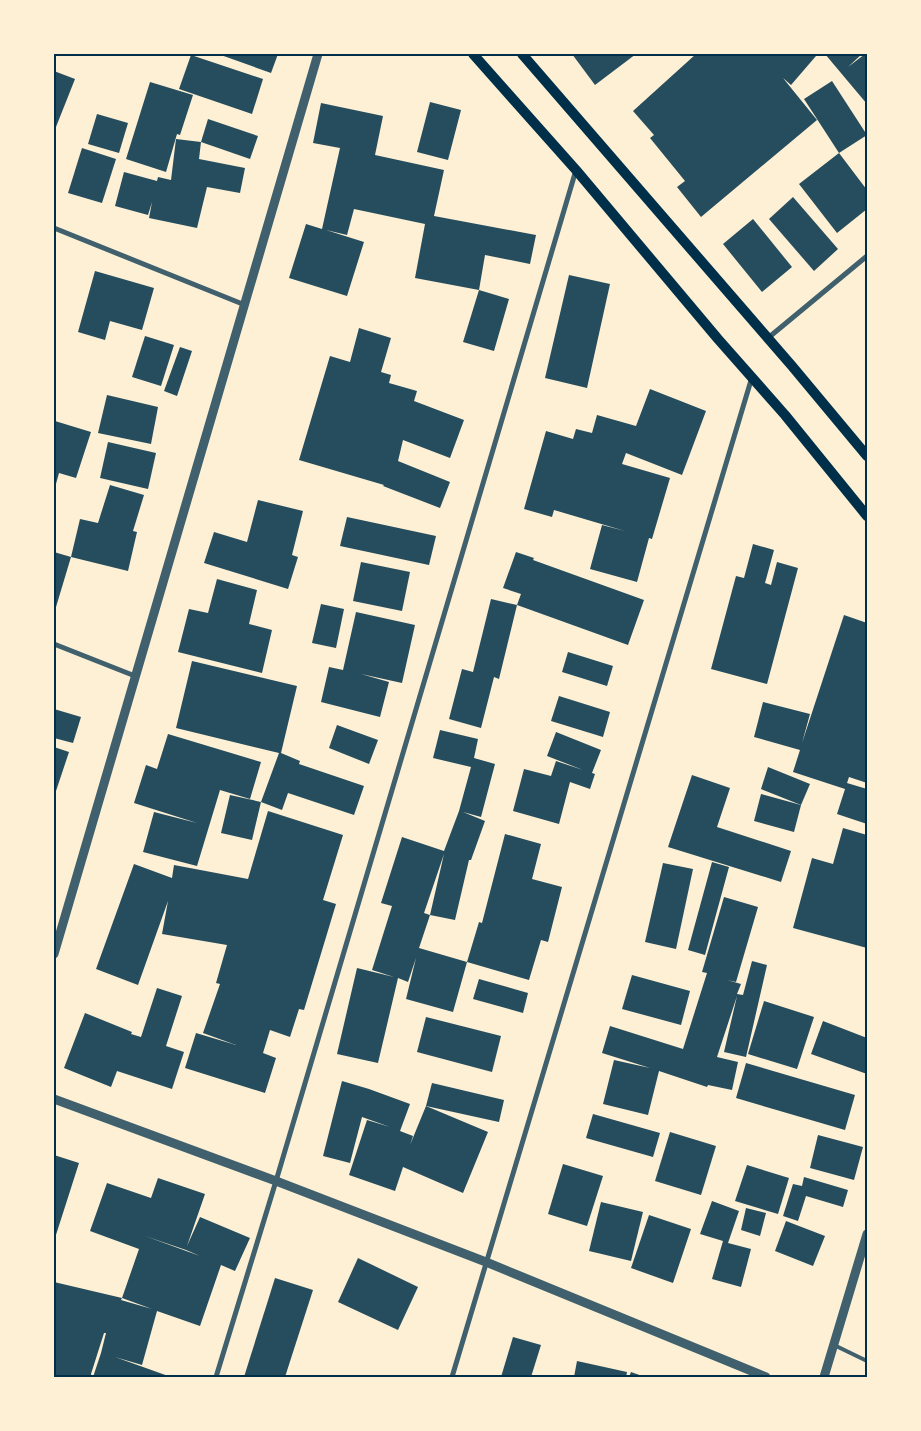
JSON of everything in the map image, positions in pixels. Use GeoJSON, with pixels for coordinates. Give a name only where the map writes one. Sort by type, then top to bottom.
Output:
{"type":"FeatureCollection","features":[{"type":"Feature","properties":{"kind":"main road"},"geometry":{"type":"LineString","coordinates":[[473,54],[576,170],[785,415],[867,516]]}},
{"type":"Feature","properties":{"kind":"main road"},"geometry":{"type":"LineString","coordinates":[[522,54],[768,338],[867,456]]}},
{"type":"Feature","properties":{"kind":"street"},"geometry":{"type":"LineString","coordinates":[[54,954],[318,54]]}},
{"type":"Feature","properties":{"kind":"street"},"geometry":{"type":"LineString","coordinates":[[216,1377],[576,170]]}},
{"type":"Feature","properties":{"kind":"street"},"geometry":{"type":"LineString","coordinates":[[54,228],[245,305]]}},
{"type":"Feature","properties":{"kind":"street"},"geometry":{"type":"LineString","coordinates":[[768,338],[867,256]]}},
{"type":"Feature","properties":{"kind":"street"},"geometry":{"type":"LineString","coordinates":[[452,1377],[752,377]]}},
{"type":"Feature","properties":{"kind":"street"},"geometry":{"type":"LineString","coordinates":[[54,644],[135,676]]}},
{"type":"Feature","properties":{"kind":"street"},"geometry":{"type":"LineString","coordinates":[[54,1099],[276,1180],[486,1262],[766,1377]]}},
{"type":"Feature","properties":{"kind":"street"},"geometry":{"type":"LineString","coordinates":[[824,1377],[867,1234]]}},
{"type":"Feature","properties":{"kind":"lane"},"geometry":{"type":"LineString","coordinates":[[834,1345],[867,1361]]}},
{"type":"Feature","properties":{"kind":"building"},"geometry":{"type":"Polygon","coordinates":[[[218,54],[278,54],[271,73],[218,54]]]}},
{"type":"Feature","properties":{"kind":"building"},"geometry":{"type":"Polygon","coordinates":[[[572,54],[636,54],[595,85],[572,54]]]}},
{"type":"Feature","properties":{"kind":"building"},"geometry":{"type":"Polygon","coordinates":[[[696,54],[813,54],[816,56],[791,85],[783,78],[817,120],[701,217],[677,187],[685,181],[650,138],[654,135],[633,111],[696,54]]]}},
{"type":"Feature","properties":{"kind":"building"},"geometry":{"type":"Polygon","coordinates":[[[825,54],[862,54],[848,67],[867,54],[867,104],[825,54]]]}},
{"type":"Feature","properties":{"kind":"building"},"geometry":{"type":"Polygon","coordinates":[[[191,55],[263,79],[252,114],[179,89],[191,55]]]}},
{"type":"Feature","properties":{"kind":"building"},"geometry":{"type":"Polygon","coordinates":[[[54,71],[75,79],[54,132],[54,71]]]}},
{"type":"Feature","properties":{"kind":"building"},"geometry":{"type":"Polygon","coordinates":[[[832,81],[867,135],[839,153],[804,99],[832,81]]]}},
{"type":"Feature","properties":{"kind":"building"},"geometry":{"type":"Polygon","coordinates":[[[150,82],[193,95],[180,135],[177,134],[166,172],[126,159],[150,82]]]}},
{"type":"Feature","properties":{"kind":"building"},"geometry":{"type":"Polygon","coordinates":[[[430,102],[461,110],[448,160],[417,152],[430,102]]]}},
{"type":"Feature","properties":{"kind":"building"},"geometry":{"type":"Polygon","coordinates":[[[321,103],[383,116],[375,155],[444,170],[434,216],[536,235],[530,264],[485,255],[479,290],[415,278],[425,224],[354,209],[347,235],[326,230],[364,242],[347,296],[289,278],[306,224],[322,229],[340,148],[313,143],[321,103]]]}},
{"type":"Feature","properties":{"kind":"building"},"geometry":{"type":"Polygon","coordinates":[[[97,114],[128,123],[119,153],[88,144],[97,114]]]}},
{"type":"Feature","properties":{"kind":"building"},"geometry":{"type":"Polygon","coordinates":[[[208,119],[258,136],[250,159],[201,142],[208,119]]]}},
{"type":"Feature","properties":{"kind":"building"},"geometry":{"type":"Polygon","coordinates":[[[176,139],[201,142],[199,159],[245,168],[240,193],[207,187],[197,228],[149,218],[152,202],[148,215],[115,206],[124,172],[157,181],[158,177],[171,180],[176,139]]]}},
{"type":"Feature","properties":{"kind":"building"},"geometry":{"type":"Polygon","coordinates":[[[82,148],[116,159],[102,203],[68,193],[82,148]]]}},
{"type":"Feature","properties":{"kind":"building"},"geometry":{"type":"Polygon","coordinates":[[[839,153],[867,190],[867,209],[837,233],[799,184],[839,153]]]}},
{"type":"Feature","properties":{"kind":"building"},"geometry":{"type":"Polygon","coordinates":[[[793,197],[838,249],[814,271],[769,219],[793,197]]]}},
{"type":"Feature","properties":{"kind":"building"},"geometry":{"type":"Polygon","coordinates":[[[753,219],[792,267],[762,292],[723,244],[753,219]]]}},
{"type":"Feature","properties":{"kind":"building"},"geometry":{"type":"Polygon","coordinates":[[[95,271],[154,288],[142,330],[110,321],[105,340],[78,332],[95,271]]]}},
{"type":"Feature","properties":{"kind":"building"},"geometry":{"type":"Polygon","coordinates":[[[569,275],[610,284],[587,388],[545,378],[569,275]]]}},
{"type":"Feature","properties":{"kind":"building"},"geometry":{"type":"Polygon","coordinates":[[[479,290],[509,299],[494,351],[463,342],[479,290]]]}},
{"type":"Feature","properties":{"kind":"building"},"geometry":{"type":"Polygon","coordinates":[[[359,328],[391,338],[381,372],[391,375],[389,383],[417,391],[414,401],[464,420],[450,458],[403,440],[398,461],[450,482],[440,508],[384,485],[299,460],[330,356],[350,362],[359,328]]]}},
{"type":"Feature","properties":{"kind":"building"},"geometry":{"type":"Polygon","coordinates":[[[145,336],[174,345],[161,386],[132,377],[145,336]]]}},
{"type":"Feature","properties":{"kind":"building"},"geometry":{"type":"Polygon","coordinates":[[[180,347],[192,351],[177,396],[164,391],[180,347]]]}},
{"type":"Feature","properties":{"kind":"building"},"geometry":{"type":"Polygon","coordinates":[[[650,389],[706,411],[682,475],[626,453],[622,464],[670,478],[652,539],[649,538],[637,582],[590,569],[602,525],[625,531],[554,510],[552,517],[524,509],[546,431],[573,439],[576,429],[592,433],[597,415],[636,426],[650,389]]]}},
{"type":"Feature","properties":{"kind":"building"},"geometry":{"type":"Polygon","coordinates":[[[107,395],[158,407],[151,444],[98,433],[107,395]]]}},
{"type":"Feature","properties":{"kind":"building"},"geometry":{"type":"Polygon","coordinates":[[[55,421],[91,432],[76,478],[59,473],[54,491],[55,421]]]}},
{"type":"Feature","properties":{"kind":"building"},"geometry":{"type":"Polygon","coordinates":[[[108,442],[156,453],[148,489],[100,478],[108,442]]]}},
{"type":"Feature","properties":{"kind":"building"},"geometry":{"type":"Polygon","coordinates":[[[110,485],[144,495],[133,531],[137,532],[128,571],[71,557],[80,519],[98,523],[110,485]]]}},
{"type":"Feature","properties":{"kind":"building"},"geometry":{"type":"Polygon","coordinates":[[[258,500],[303,511],[292,555],[298,557],[288,589],[204,563],[214,532],[247,542],[258,500]]]}},
{"type":"Feature","properties":{"kind":"building"},"geometry":{"type":"Polygon","coordinates":[[[347,517],[436,536],[429,565],[340,546],[347,517]]]}},
{"type":"Feature","properties":{"kind":"building"},"geometry":{"type":"Polygon","coordinates":[[[753,544],[774,550],[765,583],[771,585],[777,562],[798,568],[767,684],[711,669],[736,576],[744,578],[753,544]]]}},
{"type":"Feature","properties":{"kind":"building"},"geometry":{"type":"Polygon","coordinates":[[[54,552],[71,557],[56,607],[54,606],[54,552]]]}},
{"type":"Feature","properties":{"kind":"building"},"geometry":{"type":"Polygon","coordinates":[[[516,552],[534,558],[533,560],[644,600],[628,645],[517,605],[521,594],[503,588],[516,552]]]}},
{"type":"Feature","properties":{"kind":"building"},"geometry":{"type":"Polygon","coordinates":[[[361,562],[410,572],[402,611],[353,601],[361,562]]]}},
{"type":"Feature","properties":{"kind":"building"},"geometry":{"type":"Polygon","coordinates":[[[217,579],[257,590],[249,624],[272,630],[262,673],[178,652],[189,609],[208,613],[217,579]]]}},
{"type":"Feature","properties":{"kind":"building"},"geometry":{"type":"Polygon","coordinates":[[[491,599],[517,605],[499,679],[494,677],[481,728],[449,719],[462,669],[473,672],[491,599]]]}},
{"type":"Feature","properties":{"kind":"building"},"geometry":{"type":"Polygon","coordinates":[[[321,604],[344,609],[336,648],[312,643],[321,604]]]}},
{"type":"Feature","properties":{"kind":"building"},"geometry":{"type":"Polygon","coordinates":[[[356,612],[415,625],[402,683],[361,674],[389,682],[380,717],[321,702],[329,667],[343,670],[356,612]]]}},
{"type":"Feature","properties":{"kind":"building"},"geometry":{"type":"Polygon","coordinates":[[[844,615],[867,623],[867,783],[849,777],[847,783],[867,789],[867,824],[837,814],[845,789],[793,772],[800,750],[754,737],[763,702],[810,714],[802,743],[844,615]]]}},
{"type":"Feature","properties":{"kind":"building"},"geometry":{"type":"Polygon","coordinates":[[[568,652],[613,666],[607,686],[562,672],[568,652]]]}},
{"type":"Feature","properties":{"kind":"building"},"geometry":{"type":"Polygon","coordinates":[[[192,661],[297,686],[281,753],[300,761],[299,764],[364,786],[354,815],[288,793],[282,810],[261,802],[279,753],[176,728],[192,661]]]}},
{"type":"Feature","properties":{"kind":"building"},"geometry":{"type":"Polygon","coordinates":[[[559,696],[610,712],[603,737],[551,721],[559,696]]]}},
{"type":"Feature","properties":{"kind":"building"},"geometry":{"type":"Polygon","coordinates":[[[54,709],[81,717],[73,743],[54,738],[54,709]]]}},
{"type":"Feature","properties":{"kind":"building"},"geometry":{"type":"Polygon","coordinates":[[[337,725],[378,740],[369,764],[329,748],[337,725]]]}},
{"type":"Feature","properties":{"kind":"building"},"geometry":{"type":"Polygon","coordinates":[[[440,730],[478,739],[474,758],[495,764],[481,817],[463,812],[485,821],[471,860],[469,860],[455,920],[430,915],[419,948],[467,962],[453,1012],[406,999],[416,958],[408,982],[398,978],[378,1063],[337,1054],[357,968],[394,977],[372,970],[392,906],[381,903],[402,837],[444,851],[459,811],[471,767],[433,758],[440,730]],[[444,854],[424,913],[430,915],[444,854]]]}},
{"type":"Feature","properties":{"kind":"building"},"geometry":{"type":"Polygon","coordinates":[[[556,732],[601,750],[592,773],[595,774],[590,789],[570,782],[559,824],[513,811],[524,769],[551,776],[556,761],[583,770],[547,756],[556,732]]]}},
{"type":"Feature","properties":{"kind":"building"},"geometry":{"type":"Polygon","coordinates":[[[168,734],[261,762],[250,799],[220,790],[197,866],[143,852],[154,812],[197,823],[134,803],[146,765],[157,769],[168,734]]]}},
{"type":"Feature","properties":{"kind":"building"},"geometry":{"type":"Polygon","coordinates":[[[54,747],[69,752],[56,791],[54,790],[54,747]]]}},
{"type":"Feature","properties":{"kind":"building"},"geometry":{"type":"Polygon","coordinates":[[[768,767],[810,784],[801,805],[761,789],[768,767]]]}},
{"type":"Feature","properties":{"kind":"building"},"geometry":{"type":"Polygon","coordinates":[[[692,775],[730,788],[717,827],[791,851],[781,882],[668,847],[692,775]]]}},
{"type":"Feature","properties":{"kind":"building"},"geometry":{"type":"Polygon","coordinates":[[[761,794],[801,805],[794,832],[754,821],[761,794]]]}},
{"type":"Feature","properties":{"kind":"building"},"geometry":{"type":"Polygon","coordinates":[[[230,795],[261,802],[252,840],[221,833],[230,795]]]}},
{"type":"Feature","properties":{"kind":"building"},"geometry":{"type":"Polygon","coordinates":[[[268,811],[343,835],[323,900],[336,904],[304,1010],[299,1009],[290,1037],[270,1030],[263,1053],[276,1058],[265,1093],[185,1068],[196,1033],[236,1045],[203,1033],[220,984],[216,983],[227,945],[162,934],[168,901],[138,985],[96,969],[134,864],[172,878],[174,865],[248,879],[268,811]]]}},
{"type":"Feature","properties":{"kind":"building"},"geometry":{"type":"Polygon","coordinates":[[[843,828],[867,835],[867,948],[793,928],[812,858],[833,864],[843,828]]]}},
{"type":"Feature","properties":{"kind":"building"},"geometry":{"type":"Polygon","coordinates":[[[505,834],[541,844],[532,879],[562,887],[548,942],[541,940],[529,980],[467,962],[479,922],[482,923],[505,834]]]}},
{"type":"Feature","properties":{"kind":"building"},"geometry":{"type":"Polygon","coordinates":[[[712,862],[729,867],[705,955],[688,950],[712,862]]]}},
{"type":"Feature","properties":{"kind":"building"},"geometry":{"type":"Polygon","coordinates":[[[663,863],[693,869],[676,949],[645,942],[663,863]]]}},
{"type":"Feature","properties":{"kind":"building"},"geometry":{"type":"Polygon","coordinates":[[[724,897],[758,907],[736,982],[727,980],[741,984],[737,994],[743,995],[752,961],[767,965],[746,1057],[724,1052],[737,996],[717,1057],[738,1062],[732,1090],[708,1085],[707,1087],[659,1071],[648,1115],[603,1104],[614,1060],[650,1068],[602,1053],[610,1026],[683,1049],[707,973],[702,972],[724,897]]]}},
{"type":"Feature","properties":{"kind":"building"},"geometry":{"type":"Polygon","coordinates":[[[632,975],[690,991],[681,1025],[622,1009],[632,975]]]}},
{"type":"Feature","properties":{"kind":"building"},"geometry":{"type":"Polygon","coordinates":[[[479,979],[528,993],[523,1013],[473,999],[479,979]]]}},
{"type":"Feature","properties":{"kind":"building"},"geometry":{"type":"Polygon","coordinates":[[[157,988],[182,996],[166,1046],[184,1052],[172,1089],[117,1071],[111,1087],[64,1068],[85,1013],[141,1037],[157,988]]]}},
{"type":"Feature","properties":{"kind":"building"},"geometry":{"type":"Polygon","coordinates":[[[764,1001],[814,1017],[797,1069],[748,1054],[764,1001]]]}},
{"type":"Feature","properties":{"kind":"building"},"geometry":{"type":"Polygon","coordinates":[[[426,1017],[501,1036],[492,1072],[417,1052],[426,1017]]]}},
{"type":"Feature","properties":{"kind":"building"},"geometry":{"type":"Polygon","coordinates":[[[823,1021],[867,1038],[867,1074],[811,1054],[823,1021]]]}},
{"type":"Feature","properties":{"kind":"building"},"geometry":{"type":"Polygon","coordinates":[[[746,1063],[855,1095],[845,1130],[736,1098],[746,1063]]]}},
{"type":"Feature","properties":{"kind":"building"},"geometry":{"type":"Polygon","coordinates":[[[342,1081],[410,1104],[400,1131],[413,1136],[410,1145],[426,1106],[488,1132],[463,1193],[403,1167],[395,1191],[349,1175],[367,1120],[390,1127],[362,1117],[350,1163],[323,1156],[342,1081]]]}},
{"type":"Feature","properties":{"kind":"building"},"geometry":{"type":"Polygon","coordinates":[[[432,1083],[504,1100],[499,1122],[426,1106],[432,1083]]]}},
{"type":"Feature","properties":{"kind":"building"},"geometry":{"type":"Polygon","coordinates":[[[593,1114],[660,1133],[653,1157],[586,1138],[593,1114]]]}},
{"type":"Feature","properties":{"kind":"building"},"geometry":{"type":"Polygon","coordinates":[[[670,1132],[716,1146],[701,1195],[655,1181],[670,1132]]]}},
{"type":"Feature","properties":{"kind":"building"},"geometry":{"type":"Polygon","coordinates":[[[818,1135],[863,1147],[854,1180],[810,1168],[818,1135]]]}},
{"type":"Feature","properties":{"kind":"building"},"geometry":{"type":"Polygon","coordinates":[[[54,1155],[79,1163],[55,1238],[55,1246],[54,1155]]]}},
{"type":"Feature","properties":{"kind":"building"},"geometry":{"type":"Polygon","coordinates":[[[563,1164],[603,1176],[587,1226],[548,1214],[563,1164]]]}},
{"type":"Feature","properties":{"kind":"building"},"geometry":{"type":"Polygon","coordinates":[[[747,1165],[789,1178],[778,1214],[735,1201],[747,1165]]]}},
{"type":"Feature","properties":{"kind":"building"},"geometry":{"type":"Polygon","coordinates":[[[804,1177],[848,1190],[843,1207],[806,1196],[798,1221],[783,1216],[793,1184],[802,1186],[804,1177]]]}},
{"type":"Feature","properties":{"kind":"building"},"geometry":{"type":"Polygon","coordinates":[[[158,1178],[205,1194],[187,1246],[200,1217],[250,1238],[235,1271],[221,1265],[200,1326],[157,1311],[142,1365],[115,1357],[171,1377],[93,1377],[106,1333],[104,1333],[91,1374],[92,1377],[54,1377],[54,1282],[122,1298],[139,1249],[90,1231],[107,1183],[151,1198],[158,1178]],[[145,1236],[200,1256],[186,1250],[145,1236]],[[122,1298],[121,1300],[152,1309],[122,1298]]]}},
{"type":"Feature","properties":{"kind":"building"},"geometry":{"type":"Polygon","coordinates":[[[712,1201],[739,1211],[728,1243],[751,1249],[741,1287],[712,1279],[723,1241],[700,1234],[712,1201]]]}},
{"type":"Feature","properties":{"kind":"building"},"geometry":{"type":"Polygon","coordinates":[[[601,1202],[643,1212],[631,1261],[589,1251],[601,1202]]]}},
{"type":"Feature","properties":{"kind":"building"},"geometry":{"type":"Polygon","coordinates":[[[746,1208],[766,1213],[760,1236],[741,1230],[746,1208]]]}},
{"type":"Feature","properties":{"kind":"building"},"geometry":{"type":"Polygon","coordinates":[[[649,1215],[691,1229],[673,1283],[631,1268],[649,1215]]]}},
{"type":"Feature","properties":{"kind":"building"},"geometry":{"type":"Polygon","coordinates":[[[786,1221],[825,1236],[813,1266],[775,1251],[786,1221]]]}},
{"type":"Feature","properties":{"kind":"building"},"geometry":{"type":"Polygon","coordinates":[[[358,1258],[418,1287],[398,1330],[338,1302],[358,1258]]]}},
{"type":"Feature","properties":{"kind":"building"},"geometry":{"type":"Polygon","coordinates":[[[275,1278],[313,1290],[285,1377],[244,1377],[275,1278]]]}},
{"type":"Feature","properties":{"kind":"building"},"geometry":{"type":"Polygon","coordinates":[[[513,1337],[541,1345],[531,1377],[501,1377],[513,1337]]]}},
{"type":"Feature","properties":{"kind":"building"},"geometry":{"type":"Polygon","coordinates":[[[577,1361],[627,1372],[626,1377],[574,1377],[577,1361]]]}},
{"type":"Feature","properties":{"kind":"building"},"geometry":{"type":"Polygon","coordinates":[[[631,1372],[645,1377],[629,1377],[631,1372]]]}}]}
